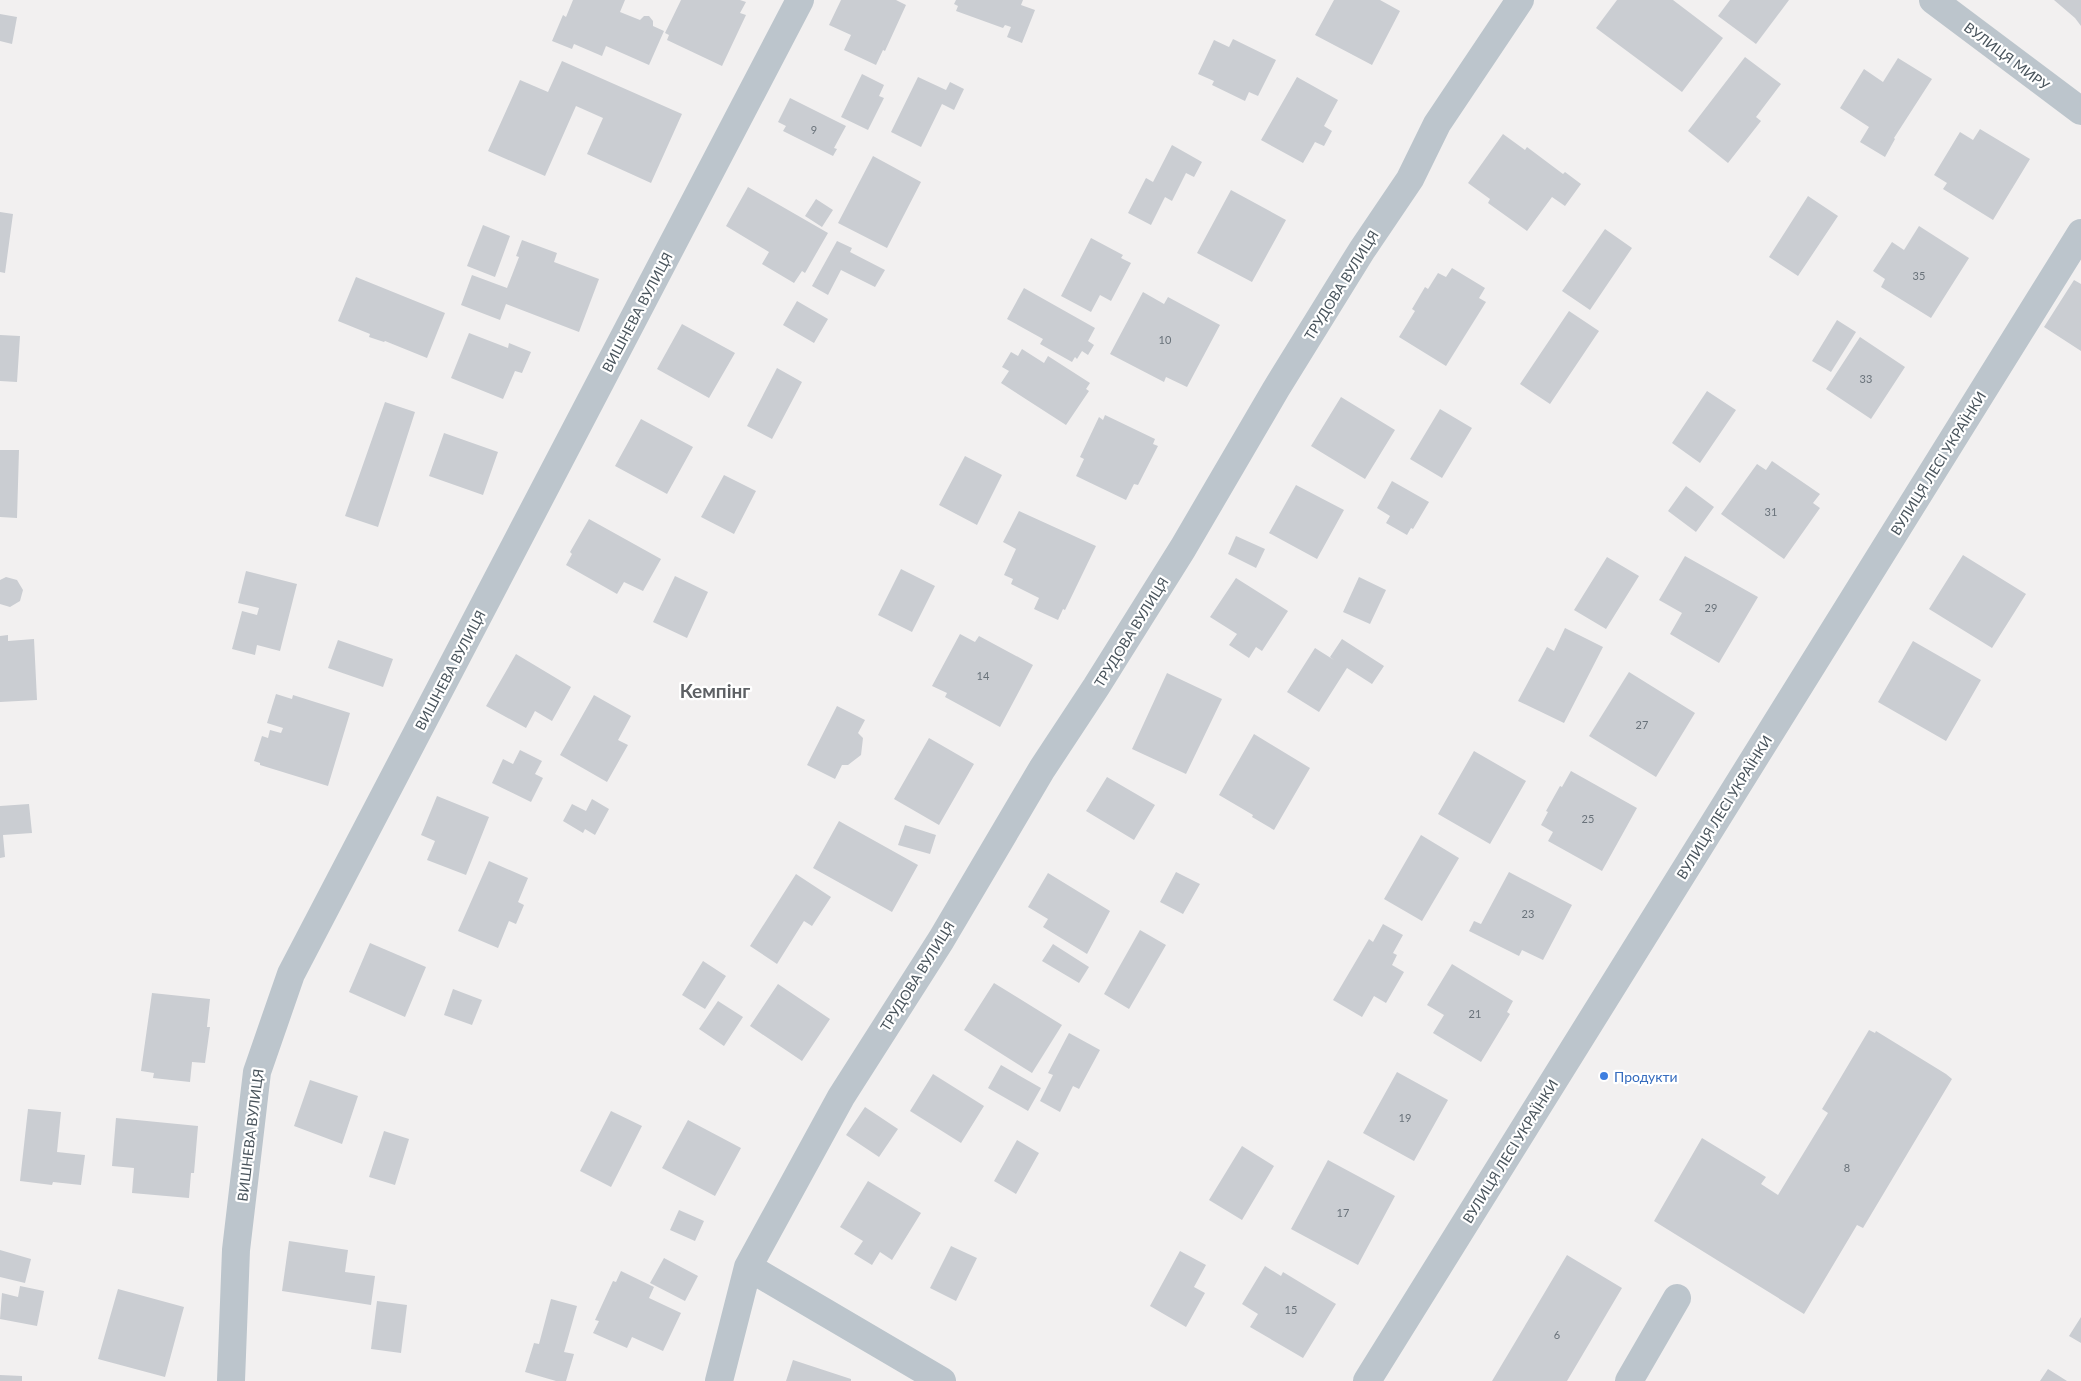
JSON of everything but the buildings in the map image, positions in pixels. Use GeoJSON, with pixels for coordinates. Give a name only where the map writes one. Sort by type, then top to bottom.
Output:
{"type":"FeatureCollection","features":[{"type":"Feature","properties":{"kind":"street","name":"ВИШНЕВА ВУЛИЦЯ"},"geometry":{"type":"LineString","coordinates":[[231,1381],[236,1250],[257,1072],[291,974],[800,0]]}},
{"type":"Feature","properties":{"kind":"street","name":"ТРУДОВА ВУЛИЦЯ"},"geometry":{"type":"LineString","coordinates":[[719,1381],[748,1268],[841,1097],[940,940],[1042,769],[1183,548],[1276,388],[1362,250],[1410,179],[1437,124],[1520,0]]}},
{"type":"Feature","properties":{"kind":"street","name":"ВУЛИЦЯ МИРУ"},"geometry":{"type":"LineString","coordinates":[[1932,0],[2081,111]]}},
{"type":"Feature","properties":{"kind":"street","name":"ВУЛИЦЯ ЛЕСІ УКРАЇНКИ"},"geometry":{"type":"LineString","coordinates":[[1367,1381],[2081,233]]}},
{"type":"Feature","properties":{"kind":"street"},"geometry":{"type":"LineString","coordinates":[[748,1268],[942,1381]]}},
{"type":"Feature","properties":{"kind":"street"},"geometry":{"type":"LineString","coordinates":[[1629,1381],[1677,1298]]}},
{"type":"Feature","properties":{"kind":"place","name":"Продукти"},"geometry":{"type":"Point","coordinates":[1604,1076]}},
{"type":"Feature","properties":{"kind":"district","name":"Кемпінг"},"geometry":{"type":"Point","coordinates":[715,690]}}]}
